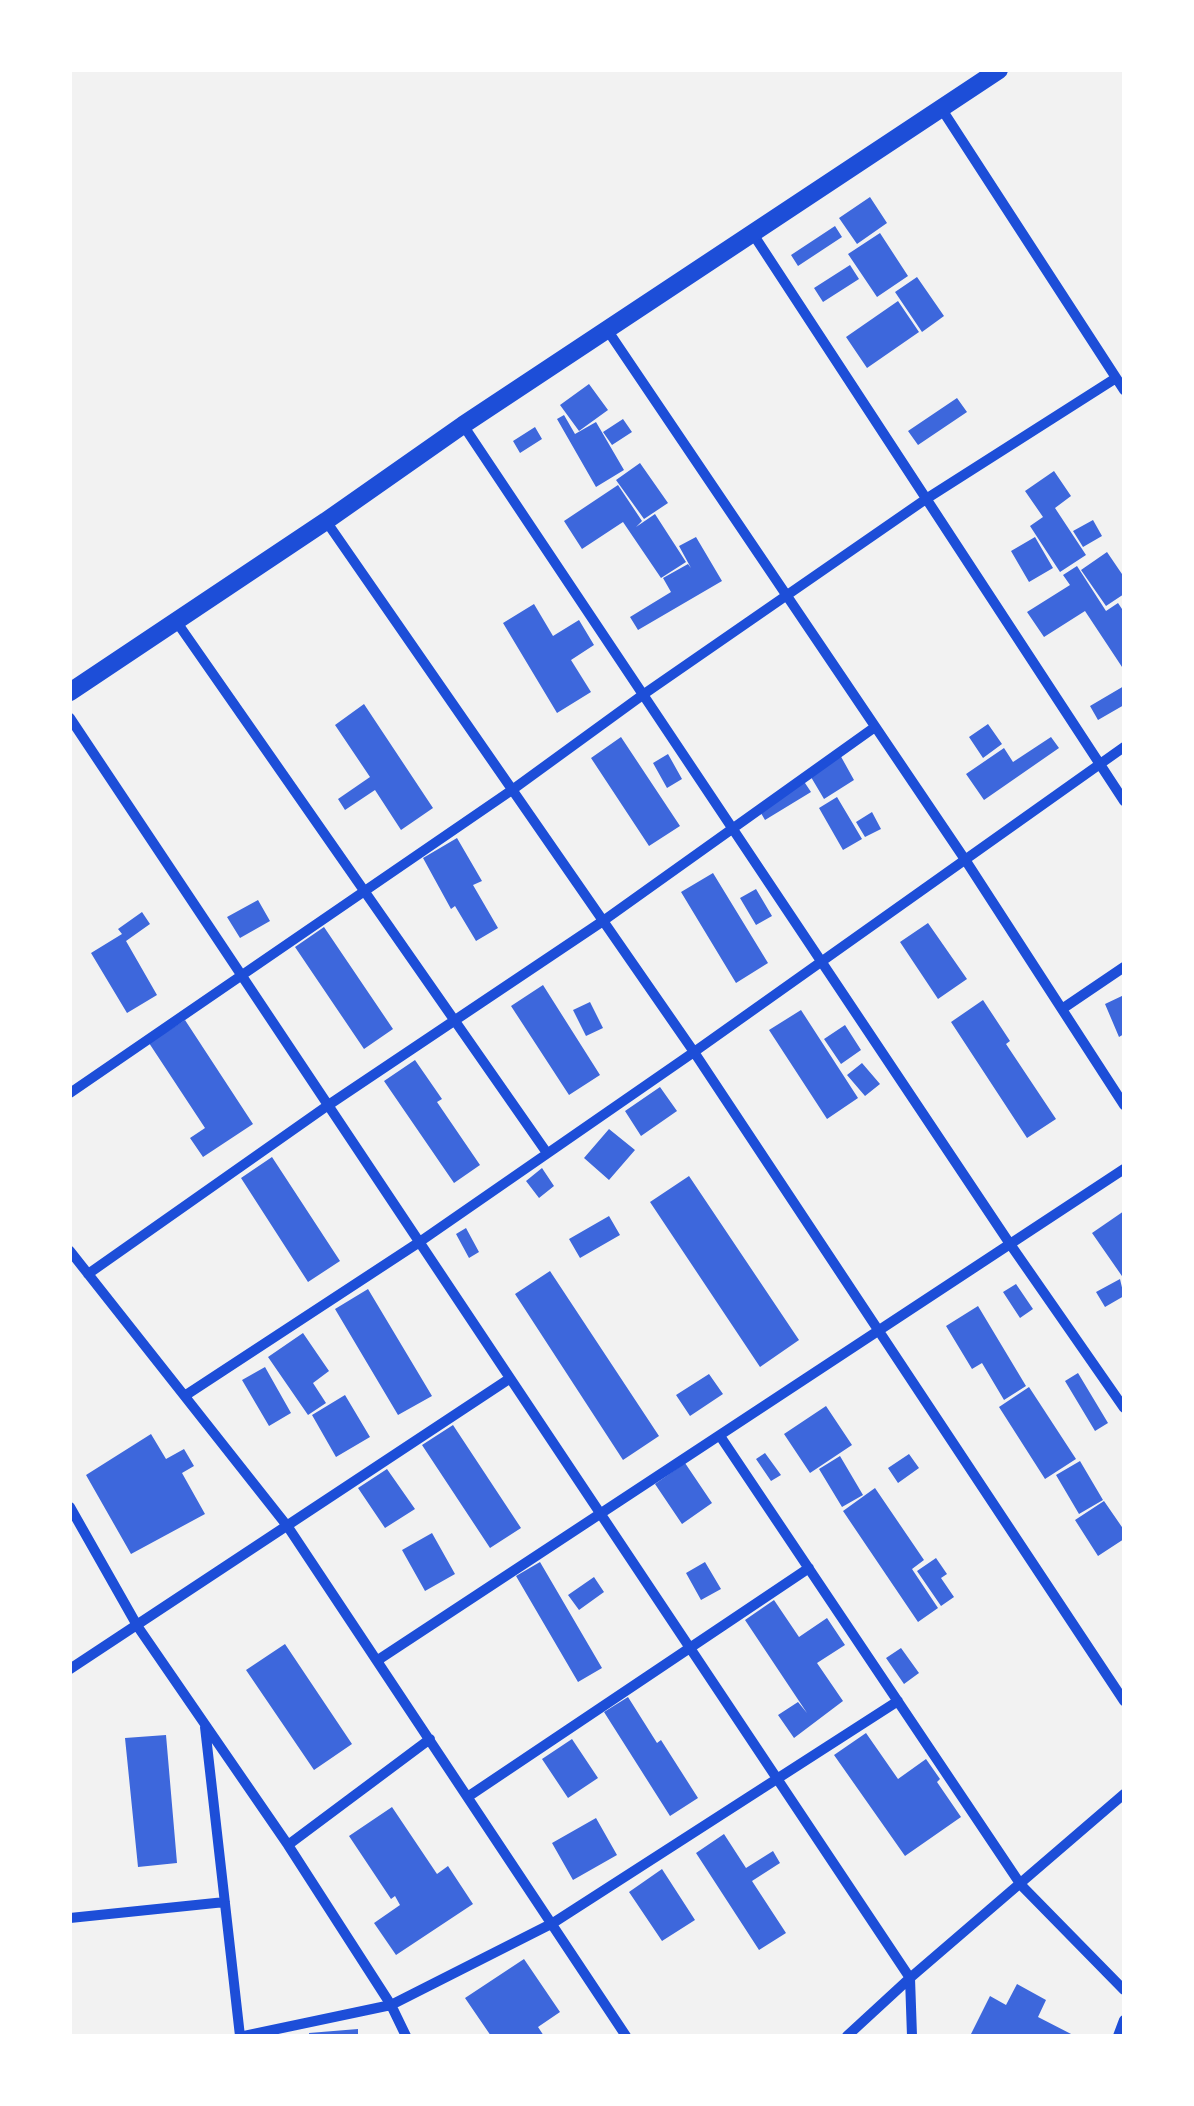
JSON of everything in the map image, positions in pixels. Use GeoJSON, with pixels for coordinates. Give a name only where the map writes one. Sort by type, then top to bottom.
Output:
{"type":"FeatureCollection","features":[{"type":"Feature","properties":{"kind":"street"},"geometry":{"type":"LineString","coordinates":[[70,692],[463,425],[999,70]]}},
{"type":"Feature","properties":{"kind":"street"},"geometry":{"type":"LineString","coordinates":[[942,108],[1124,390]]}},
{"type":"Feature","properties":{"kind":"street"},"geometry":{"type":"LineString","coordinates":[[753,234],[1124,802]]}},
{"type":"Feature","properties":{"kind":"street"},"geometry":{"type":"LineString","coordinates":[[608,330],[966,861],[1124,1104]]}},
{"type":"Feature","properties":{"kind":"street"},"geometry":{"type":"LineString","coordinates":[[70,1093],[512,790],[926,499],[1116,378]]}},
{"type":"Feature","properties":{"kind":"street"},"geometry":{"type":"LineString","coordinates":[[463,425],[1010,1244],[1124,1408]]}},
{"type":"Feature","properties":{"kind":"street"},"geometry":{"type":"LineString","coordinates":[[326,521],[694,1052],[1124,1701]]}},
{"type":"Feature","properties":{"kind":"street"},"geometry":{"type":"LineString","coordinates":[[176,621],[548,1154]]}},
{"type":"Feature","properties":{"kind":"street"},"geometry":{"type":"LineString","coordinates":[[70,718],[910,1978],[912,2036]]}},
{"type":"Feature","properties":{"kind":"street"},"geometry":{"type":"LineString","coordinates":[[88,1274],[327,1106],[603,921],[875,726]]}},
{"type":"Feature","properties":{"kind":"street"},"geometry":{"type":"LineString","coordinates":[[186,1395],[548,1154],[1124,747]]}},
{"type":"Feature","properties":{"kind":"street"},"geometry":{"type":"LineString","coordinates":[[1062,1009],[1124,968]]}},
{"type":"Feature","properties":{"kind":"street"},"geometry":{"type":"LineString","coordinates":[[378,1660],[1124,1169]]}},
{"type":"Feature","properties":{"kind":"street"},"geometry":{"type":"LineString","coordinates":[[70,1250],[288,1526],[626,2036]]}},
{"type":"Feature","properties":{"kind":"street"},"geometry":{"type":"LineString","coordinates":[[70,1670],[509,1379]]}},
{"type":"Feature","properties":{"kind":"street"},"geometry":{"type":"LineString","coordinates":[[720,1436],[1021,1885],[1124,1990]]}},
{"type":"Feature","properties":{"kind":"street"},"geometry":{"type":"LineString","coordinates":[[70,1507],[138,1627],[288,1844],[406,2036]]}},
{"type":"Feature","properties":{"kind":"street"},"geometry":{"type":"LineString","coordinates":[[468,1796],[809,1568]]}},
{"type":"Feature","properties":{"kind":"street"},"geometry":{"type":"LineString","coordinates":[[205,1726],[242,2036],[390,2005],[554,1924],[898,1702]]}},
{"type":"Feature","properties":{"kind":"street"},"geometry":{"type":"LineString","coordinates":[[288,1844],[430,1739]]}},
{"type":"Feature","properties":{"kind":"street"},"geometry":{"type":"LineString","coordinates":[[847,2036],[1124,1794]]}},
{"type":"Feature","properties":{"kind":"street"},"geometry":{"type":"LineString","coordinates":[[70,1918],[225,1902]]}},
{"type":"Feature","properties":{"kind":"street"},"geometry":{"type":"LineString","coordinates":[[1118,2036],[1124,2020]]}},
{"type":"Feature","properties":{"kind":"building"},"geometry":{"type":"Polygon","coordinates":[[[870,197],[887,223],[857,244],[839,218],[870,197]]]}},
{"type":"Feature","properties":{"kind":"building"},"geometry":{"type":"Polygon","coordinates":[[[835,226],[842,237],[798,266],[791,255],[835,226]]]}},
{"type":"Feature","properties":{"kind":"building"},"geometry":{"type":"Polygon","coordinates":[[[880,233],[908,276],[877,297],[848,254],[880,233]]]}},
{"type":"Feature","properties":{"kind":"building"},"geometry":{"type":"Polygon","coordinates":[[[850,265],[859,279],[823,302],[814,288],[850,265]]]}},
{"type":"Feature","properties":{"kind":"building"},"geometry":{"type":"Polygon","coordinates":[[[917,277],[944,316],[922,332],[895,292],[917,277]]]}},
{"type":"Feature","properties":{"kind":"building"},"geometry":{"type":"Polygon","coordinates":[[[898,301],[919,332],[867,368],[846,337],[898,301]]]}},
{"type":"Feature","properties":{"kind":"building"},"geometry":{"type":"Polygon","coordinates":[[[589,384],[608,410],[579,431],[560,405],[589,384]]]}},
{"type":"Feature","properties":{"kind":"building"},"geometry":{"type":"Polygon","coordinates":[[[957,398],[967,412],[918,445],[908,431],[957,398]]]}},
{"type":"Feature","properties":{"kind":"building"},"geometry":{"type":"Polygon","coordinates":[[[564,415],[575,434],[596,422],[624,470],[596,487],[557,419],[564,415]]]}},
{"type":"Feature","properties":{"kind":"building"},"geometry":{"type":"Polygon","coordinates":[[[623,419],[632,432],[612,445],[603,432],[623,419]]]}},
{"type":"Feature","properties":{"kind":"building"},"geometry":{"type":"Polygon","coordinates":[[[535,427],[542,439],[520,453],[513,441],[535,427]]]}},
{"type":"Feature","properties":{"kind":"building"},"geometry":{"type":"Polygon","coordinates":[[[640,463],[668,503],[644,519],[616,480],[640,463]]]}},
{"type":"Feature","properties":{"kind":"building"},"geometry":{"type":"Polygon","coordinates":[[[1054,471],[1071,496],[1055,508],[1086,555],[1060,572],[1030,526],[1043,517],[1025,491],[1054,471]]]}},
{"type":"Feature","properties":{"kind":"building"},"geometry":{"type":"Polygon","coordinates":[[[618,485],[642,521],[636,527],[655,514],[686,562],[661,578],[623,522],[582,549],[564,521],[618,485]]]}},
{"type":"Feature","properties":{"kind":"building"},"geometry":{"type":"Polygon","coordinates":[[[1093,520],[1102,536],[1083,547],[1073,531],[1093,520]]]}},
{"type":"Feature","properties":{"kind":"building"},"geometry":{"type":"Polygon","coordinates":[[[696,537],[722,581],[638,630],[630,617],[671,592],[663,578],[688,564],[691,568],[679,546],[696,537]]]}},
{"type":"Feature","properties":{"kind":"building"},"geometry":{"type":"Polygon","coordinates":[[[1035,537],[1053,568],[1029,582],[1011,551],[1035,537]]]}},
{"type":"Feature","properties":{"kind":"building"},"geometry":{"type":"Polygon","coordinates":[[[1107,552],[1124,577],[1124,594],[1106,606],[1081,570],[1107,552]]]}},
{"type":"Feature","properties":{"kind":"building"},"geometry":{"type":"Polygon","coordinates":[[[1077,566],[1106,611],[1118,603],[1124,612],[1124,670],[1085,611],[1044,637],[1027,612],[1070,585],[1063,575],[1077,566]]]}},
{"type":"Feature","properties":{"kind":"building"},"geometry":{"type":"Polygon","coordinates":[[[534,604],[553,636],[579,620],[594,645],[571,660],[591,692],[557,713],[503,623],[534,604]]]}},
{"type":"Feature","properties":{"kind":"building"},"geometry":{"type":"Polygon","coordinates":[[[1124,686],[1124,705],[1098,720],[1090,706],[1124,686]]]}},
{"type":"Feature","properties":{"kind":"building"},"geometry":{"type":"Polygon","coordinates":[[[364,704],[433,808],[401,830],[375,790],[345,810],[338,799],[370,777],[335,725],[364,704]]]}},
{"type":"Feature","properties":{"kind":"building"},"geometry":{"type":"Polygon","coordinates":[[[988,724],[1002,744],[983,758],[969,737],[988,724]]]}},
{"type":"Feature","properties":{"kind":"building"},"geometry":{"type":"Polygon","coordinates":[[[621,737],[680,826],[649,846],[591,758],[621,737]]]}},
{"type":"Feature","properties":{"kind":"building"},"geometry":{"type":"Polygon","coordinates":[[[1051,737],[1059,748],[984,800],[966,774],[1004,748],[1013,762],[1051,737]]]}},
{"type":"Feature","properties":{"kind":"building"},"geometry":{"type":"Polygon","coordinates":[[[839,753],[854,780],[824,799],[808,772],[839,753]]]}},
{"type":"Feature","properties":{"kind":"building"},"geometry":{"type":"Polygon","coordinates":[[[668,754],[682,779],[667,788],[653,763],[668,754]]]}},
{"type":"Feature","properties":{"kind":"building"},"geometry":{"type":"Polygon","coordinates":[[[803,780],[811,792],[765,820],[758,808],[803,780]]]}},
{"type":"Feature","properties":{"kind":"building"},"geometry":{"type":"Polygon","coordinates":[[[837,797],[862,839],[843,850],[819,808],[837,797]]]}},
{"type":"Feature","properties":{"kind":"building"},"geometry":{"type":"Polygon","coordinates":[[[872,812],[881,829],[865,837],[856,822],[872,812]]]}},
{"type":"Feature","properties":{"kind":"building"},"geometry":{"type":"Polygon","coordinates":[[[457,838],[482,881],[473,885],[498,928],[476,941],[455,906],[451,909],[423,858],[457,838]]]}},
{"type":"Feature","properties":{"kind":"building"},"geometry":{"type":"Polygon","coordinates":[[[713,873],[768,963],[736,983],[681,892],[713,873]]]}},
{"type":"Feature","properties":{"kind":"building"},"geometry":{"type":"Polygon","coordinates":[[[756,889],[772,916],[756,925],[740,898],[756,889]]]}},
{"type":"Feature","properties":{"kind":"building"},"geometry":{"type":"Polygon","coordinates":[[[258,900],[270,921],[240,938],[227,917],[258,900]]]}},
{"type":"Feature","properties":{"kind":"building"},"geometry":{"type":"Polygon","coordinates":[[[142,912],[150,924],[126,941],[157,995],[127,1013],[91,953],[122,934],[118,929],[142,912]]]}},
{"type":"Feature","properties":{"kind":"building"},"geometry":{"type":"Polygon","coordinates":[[[928,923],[967,979],[938,999],[900,942],[928,923]]]}},
{"type":"Feature","properties":{"kind":"building"},"geometry":{"type":"Polygon","coordinates":[[[324,927],[393,1029],[364,1049],[295,947],[324,927]]]}},
{"type":"Feature","properties":{"kind":"building"},"geometry":{"type":"Polygon","coordinates":[[[543,985],[600,1075],[569,1095],[511,1006],[543,985]]]}},
{"type":"Feature","properties":{"kind":"building"},"geometry":{"type":"Polygon","coordinates":[[[1124,995],[1124,1034],[1119,1037],[1105,1004],[1124,995]]]}},
{"type":"Feature","properties":{"kind":"building"},"geometry":{"type":"Polygon","coordinates":[[[983,1000],[1010,1041],[1006,1044],[1056,1119],[1027,1138],[951,1022],[983,1000]]]}},
{"type":"Feature","properties":{"kind":"building"},"geometry":{"type":"Polygon","coordinates":[[[590,1002],[603,1028],[586,1036],[573,1010],[590,1002]]]}},
{"type":"Feature","properties":{"kind":"building"},"geometry":{"type":"Polygon","coordinates":[[[801,1010],[858,1098],[827,1119],[769,1030],[801,1010]]]}},
{"type":"Feature","properties":{"kind":"building"},"geometry":{"type":"Polygon","coordinates":[[[185,1020],[253,1124],[203,1157],[190,1138],[205,1128],[149,1043],[185,1020]]]}},
{"type":"Feature","properties":{"kind":"building"},"geometry":{"type":"Polygon","coordinates":[[[845,1025],[861,1050],[841,1064],[824,1039],[845,1025]]]}},
{"type":"Feature","properties":{"kind":"building"},"geometry":{"type":"Polygon","coordinates":[[[415,1060],[442,1099],[437,1102],[480,1165],[454,1183],[384,1081],[415,1060]]]}},
{"type":"Feature","properties":{"kind":"building"},"geometry":{"type":"Polygon","coordinates":[[[862,1063],[880,1084],[865,1096],[847,1075],[862,1063]]]}},
{"type":"Feature","properties":{"kind":"building"},"geometry":{"type":"Polygon","coordinates":[[[660,1087],[677,1111],[641,1136],[625,1111],[660,1087]]]}},
{"type":"Feature","properties":{"kind":"building"},"geometry":{"type":"Polygon","coordinates":[[[609,1129],[635,1150],[609,1180],[584,1158],[609,1129]]]}},
{"type":"Feature","properties":{"kind":"building"},"geometry":{"type":"Polygon","coordinates":[[[272,1157],[340,1261],[308,1282],[241,1178],[272,1157]]]}},
{"type":"Feature","properties":{"kind":"building"},"geometry":{"type":"Polygon","coordinates":[[[542,1168],[554,1186],[539,1198],[526,1181],[542,1168]]]}},
{"type":"Feature","properties":{"kind":"building"},"geometry":{"type":"Polygon","coordinates":[[[689,1176],[799,1340],[760,1367],[650,1202],[689,1176]]]}},
{"type":"Feature","properties":{"kind":"building"},"geometry":{"type":"Polygon","coordinates":[[[1124,1211],[1124,1279],[1092,1233],[1124,1211]]]}},
{"type":"Feature","properties":{"kind":"building"},"geometry":{"type":"Polygon","coordinates":[[[609,1216],[620,1235],[580,1258],[569,1239],[609,1216]]]}},
{"type":"Feature","properties":{"kind":"building"},"geometry":{"type":"Polygon","coordinates":[[[466,1228],[479,1252],[469,1258],[456,1234],[466,1228]]]}},
{"type":"Feature","properties":{"kind":"building"},"geometry":{"type":"Polygon","coordinates":[[[550,1271],[659,1436],[623,1460],[515,1294],[550,1271]]]}},
{"type":"Feature","properties":{"kind":"building"},"geometry":{"type":"Polygon","coordinates":[[[1120,1279],[1124,1296],[1105,1307],[1096,1292],[1120,1279]]]}},
{"type":"Feature","properties":{"kind":"building"},"geometry":{"type":"Polygon","coordinates":[[[1016,1284],[1033,1309],[1020,1318],[1003,1292],[1016,1284]]]}},
{"type":"Feature","properties":{"kind":"building"},"geometry":{"type":"Polygon","coordinates":[[[368,1289],[432,1396],[398,1415],[335,1309],[368,1289]]]}},
{"type":"Feature","properties":{"kind":"building"},"geometry":{"type":"Polygon","coordinates":[[[978,1306],[1026,1386],[1004,1400],[982,1363],[972,1369],[946,1326],[978,1306]]]}},
{"type":"Feature","properties":{"kind":"building"},"geometry":{"type":"Polygon","coordinates":[[[303,1333],[329,1371],[313,1383],[326,1403],[308,1415],[268,1357],[303,1333]]]}},
{"type":"Feature","properties":{"kind":"building"},"geometry":{"type":"Polygon","coordinates":[[[265,1367],[291,1413],[269,1426],[242,1380],[265,1367]]]}},
{"type":"Feature","properties":{"kind":"building"},"geometry":{"type":"Polygon","coordinates":[[[1078,1373],[1108,1423],[1095,1431],[1065,1381],[1078,1373]]]}},
{"type":"Feature","properties":{"kind":"building"},"geometry":{"type":"Polygon","coordinates":[[[709,1374],[723,1394],[690,1416],[676,1395],[709,1374]]]}},
{"type":"Feature","properties":{"kind":"building"},"geometry":{"type":"Polygon","coordinates":[[[1029,1387],[1076,1459],[1045,1479],[999,1407],[1029,1387]]]}},
{"type":"Feature","properties":{"kind":"building"},"geometry":{"type":"Polygon","coordinates":[[[345,1395],[370,1437],[336,1457],[312,1415],[345,1395]]]}},
{"type":"Feature","properties":{"kind":"building"},"geometry":{"type":"Polygon","coordinates":[[[826,1406],[852,1445],[810,1473],[784,1434],[826,1406]]]}},
{"type":"Feature","properties":{"kind":"building"},"geometry":{"type":"Polygon","coordinates":[[[453,1425],[521,1528],[490,1548],[422,1445],[453,1425]]]}},
{"type":"Feature","properties":{"kind":"building"},"geometry":{"type":"Polygon","coordinates":[[[151,1434],[166,1459],[184,1449],[194,1466],[182,1473],[205,1514],[131,1554],[86,1475],[151,1434]]]}},
{"type":"Feature","properties":{"kind":"building"},"geometry":{"type":"Polygon","coordinates":[[[765,1453],[781,1475],[771,1481],[756,1459],[765,1453]]]}},
{"type":"Feature","properties":{"kind":"building"},"geometry":{"type":"Polygon","coordinates":[[[909,1454],[919,1468],[898,1483],[888,1468],[909,1454]]]}},
{"type":"Feature","properties":{"kind":"building"},"geometry":{"type":"Polygon","coordinates":[[[840,1456],[863,1495],[842,1507],[819,1469],[840,1456]]]}},
{"type":"Feature","properties":{"kind":"building"},"geometry":{"type":"Polygon","coordinates":[[[1080,1461],[1103,1500],[1079,1514],[1056,1475],[1080,1461]]]}},
{"type":"Feature","properties":{"kind":"building"},"geometry":{"type":"Polygon","coordinates":[[[685,1463],[712,1503],[682,1524],[655,1484],[685,1463]]]}},
{"type":"Feature","properties":{"kind":"building"},"geometry":{"type":"Polygon","coordinates":[[[387,1469],[415,1509],[385,1528],[358,1488],[387,1469]]]}},
{"type":"Feature","properties":{"kind":"building"},"geometry":{"type":"Polygon","coordinates":[[[875,1488],[924,1560],[912,1569],[938,1608],[918,1622],[843,1511],[875,1488]]]}},
{"type":"Feature","properties":{"kind":"building"},"geometry":{"type":"Polygon","coordinates":[[[1104,1501],[1124,1530],[1124,1539],[1098,1556],[1075,1520],[1104,1501]]]}},
{"type":"Feature","properties":{"kind":"building"},"geometry":{"type":"Polygon","coordinates":[[[432,1533],[455,1574],[425,1591],[402,1550],[432,1533]]]}},
{"type":"Feature","properties":{"kind":"building"},"geometry":{"type":"Polygon","coordinates":[[[936,1558],[947,1574],[941,1578],[954,1597],[941,1606],[917,1571],[936,1558]]]}},
{"type":"Feature","properties":{"kind":"building"},"geometry":{"type":"Polygon","coordinates":[[[540,1562],[602,1668],[578,1682],[516,1576],[540,1562]]]}},
{"type":"Feature","properties":{"kind":"building"},"geometry":{"type":"Polygon","coordinates":[[[705,1562],[721,1589],[701,1600],[686,1573],[705,1562]]]}},
{"type":"Feature","properties":{"kind":"building"},"geometry":{"type":"Polygon","coordinates":[[[594,1577],[604,1592],[579,1610],[568,1595],[594,1577]]]}},
{"type":"Feature","properties":{"kind":"building"},"geometry":{"type":"Polygon","coordinates":[[[774,1600],[799,1637],[827,1618],[845,1645],[817,1663],[843,1701],[794,1738],[778,1715],[798,1702],[807,1713],[745,1620],[774,1600]]]}},
{"type":"Feature","properties":{"kind":"building"},"geometry":{"type":"Polygon","coordinates":[[[285,1644],[352,1744],[314,1770],[246,1670],[285,1644]]]}},
{"type":"Feature","properties":{"kind":"building"},"geometry":{"type":"Polygon","coordinates":[[[901,1648],[919,1673],[904,1684],[886,1658],[901,1648]]]}},
{"type":"Feature","properties":{"kind":"building"},"geometry":{"type":"Polygon","coordinates":[[[628,1697],[698,1798],[670,1816],[604,1712],[628,1697]]]}},
{"type":"Feature","properties":{"kind":"building"},"geometry":{"type":"Polygon","coordinates":[[[866,1733],[898,1779],[926,1759],[961,1817],[905,1856],[834,1755],[866,1733]]]}},
{"type":"Feature","properties":{"kind":"building"},"geometry":{"type":"Polygon","coordinates":[[[166,1735],[177,1863],[138,1867],[125,1738],[166,1735]]]}},
{"type":"Feature","properties":{"kind":"building"},"geometry":{"type":"Polygon","coordinates":[[[572,1739],[598,1778],[568,1798],[542,1759],[572,1739]]]}},
{"type":"Feature","properties":{"kind":"building"},"geometry":{"type":"Polygon","coordinates":[[[392,1807],[437,1874],[448,1866],[473,1904],[396,1955],[374,1923],[400,1905],[395,1896],[391,1899],[349,1836],[392,1807]]]}},
{"type":"Feature","properties":{"kind":"building"},"geometry":{"type":"Polygon","coordinates":[[[596,1818],[617,1855],[573,1880],[552,1843],[596,1818]]]}},
{"type":"Feature","properties":{"kind":"building"},"geometry":{"type":"Polygon","coordinates":[[[724,1834],[746,1868],[773,1851],[780,1863],[752,1881],[786,1933],[759,1950],[696,1853],[724,1834]]]}},
{"type":"Feature","properties":{"kind":"building"},"geometry":{"type":"Polygon","coordinates":[[[662,1869],[695,1920],[662,1941],[629,1892],[662,1869]]]}},
{"type":"Feature","properties":{"kind":"building"},"geometry":{"type":"Polygon","coordinates":[[[524,1959],[560,2012],[538,2027],[544,2036],[491,2036],[465,1998],[524,1959]]]}},
{"type":"Feature","properties":{"kind":"building"},"geometry":{"type":"Polygon","coordinates":[[[1017,1984],[1046,2000],[1038,2017],[1075,2036],[970,2036],[990,1996],[1006,2005],[1017,1984]]]}},
{"type":"Feature","properties":{"kind":"building"},"geometry":{"type":"Polygon","coordinates":[[[358,2029],[358,2036],[309,2036],[309,2033],[358,2029]]]}}]}
